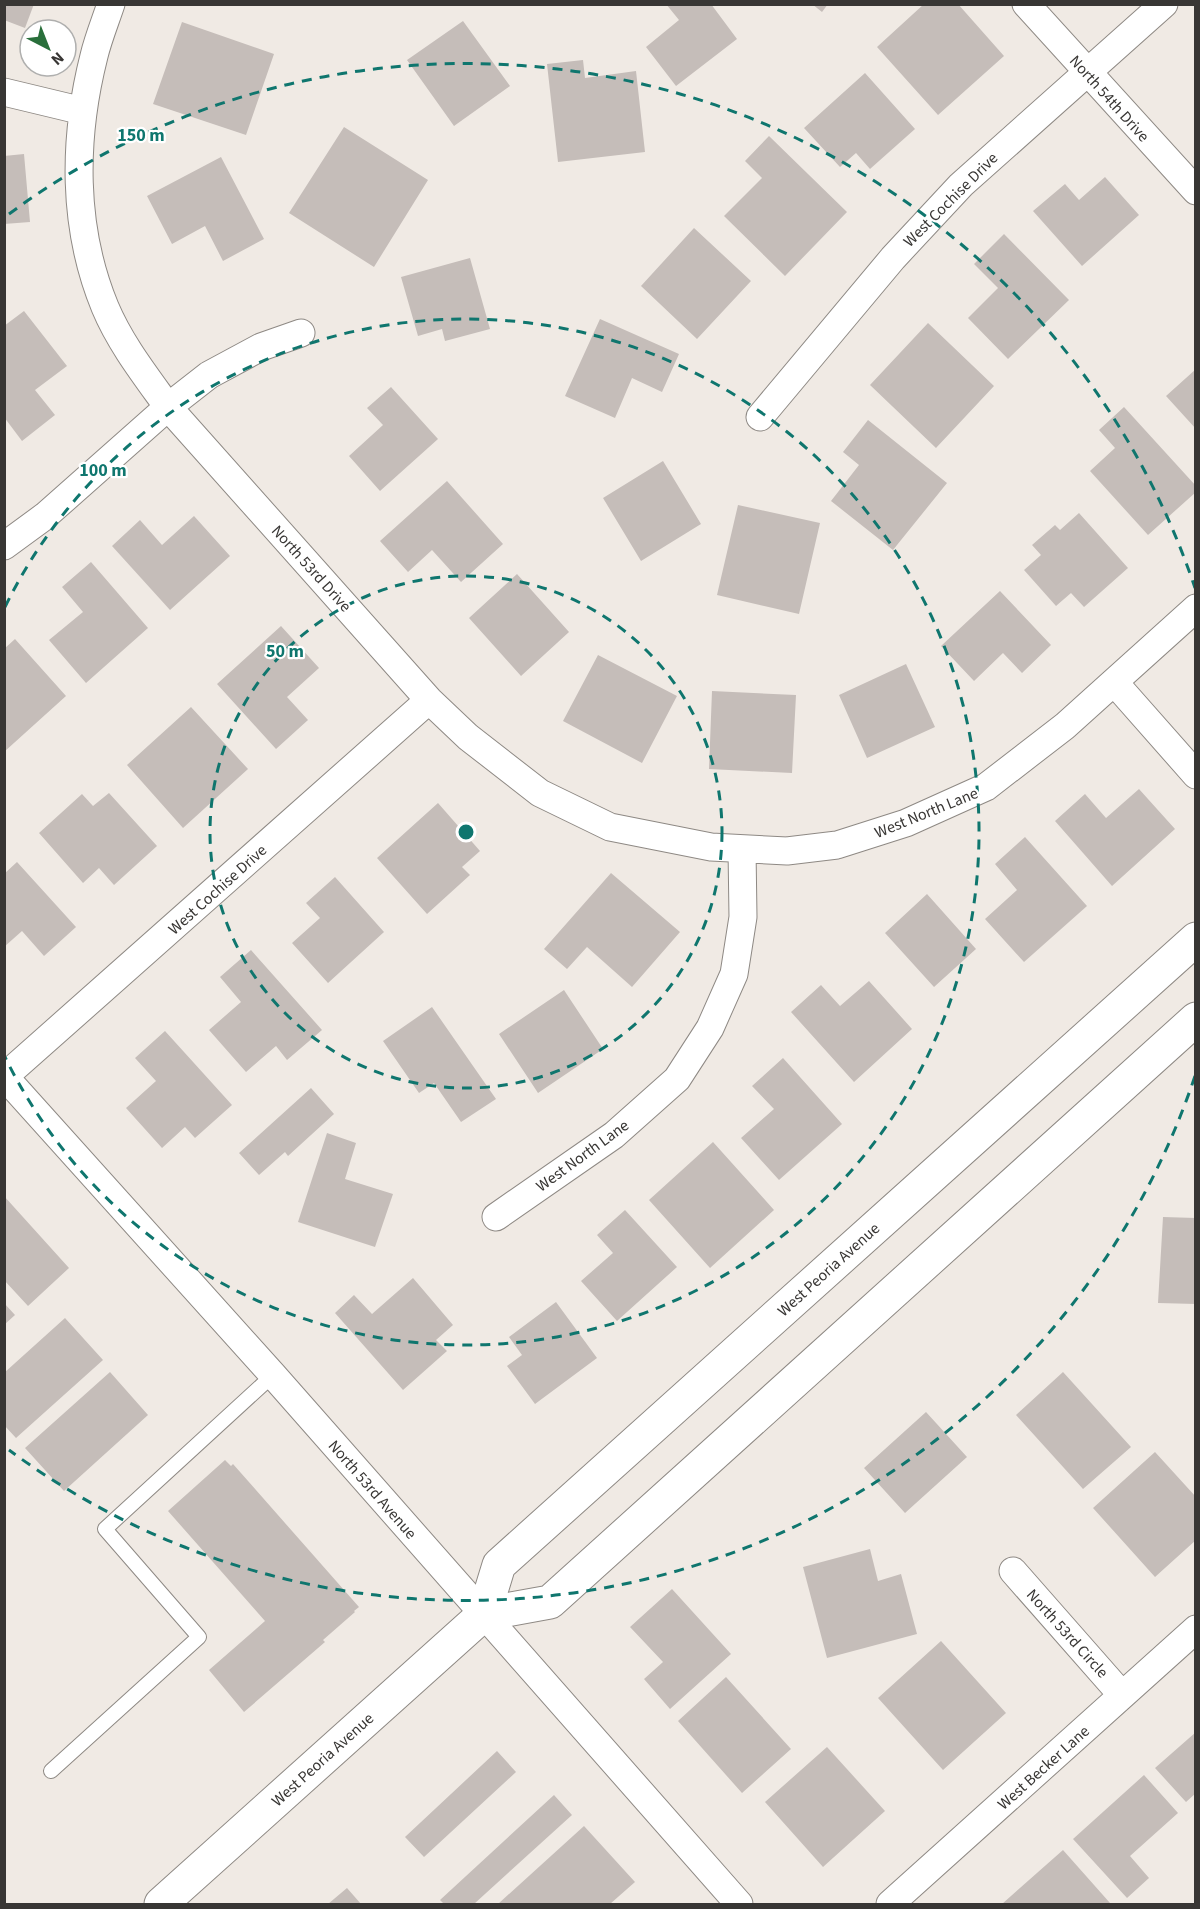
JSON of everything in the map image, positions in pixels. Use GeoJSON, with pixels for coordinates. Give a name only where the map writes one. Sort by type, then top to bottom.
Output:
{"type":"FeatureCollection","features":[{"type":"Feature","properties":{"kind":"main road","name":"West Peoria Avenue"},"geometry":{"type":"LineString","coordinates":[[161,1905],[484,1614],[499,1565],[1196,939]]}},
{"type":"Feature","properties":{"kind":"main road"},"geometry":{"type":"LineString","coordinates":[[484,1614],[550,1602],[1196,1019]]}},
{"type":"Feature","properties":{"kind":"street","name":"North 53rd Drive"},"geometry":{"type":"LineString","coordinates":[[111,4],[94,56],[83,111],[79,197],[86,245],[105,307],[132,357],[168,407],[429,700],[468,737],[540,793],[610,827],[711,848],[742,849]]}},
{"type":"Feature","properties":{"kind":"street","name":"North 54th Drive"},"geometry":{"type":"LineString","coordinates":[[1026,4],[1196,191]]}},
{"type":"Feature","properties":{"kind":"street","name":"West Cochise Drive"},"geometry":{"type":"LineString","coordinates":[[760,417],[893,258],[960,185],[1164,4]]}},
{"type":"Feature","properties":{"kind":"street"},"geometry":{"type":"LineString","coordinates":[[4,92],[83,111]]}},
{"type":"Feature","properties":{"kind":"street"},"geometry":{"type":"LineString","coordinates":[[4,546],[45,516],[168,407],[209,375],[261,347],[301,333]]}},
{"type":"Feature","properties":{"kind":"street","name":"West North Lane"},"geometry":{"type":"LineString","coordinates":[[496,1217],[614,1135],[677,1079],[710,1028],[734,974],[743,917],[742,849],[787,851],[837,845],[906,823],[986,787],[1065,726],[1196,609]]}},
{"type":"Feature","properties":{"kind":"street"},"geometry":{"type":"LineString","coordinates":[[1114,682],[1196,775]]}},
{"type":"Feature","properties":{"kind":"street","name":"West Cochise Drive"},"geometry":{"type":"LineString","coordinates":[[5,1077],[429,700]]}},
{"type":"Feature","properties":{"kind":"street","name":"North 53rd Avenue"},"geometry":{"type":"LineString","coordinates":[[5,1077],[273,1375],[738,1905]]}},
{"type":"Feature","properties":{"kind":"street","name":"North 53rd Circle"},"geometry":{"type":"LineString","coordinates":[[1013,1571],[1122,1695]]}},
{"type":"Feature","properties":{"kind":"street","name":"West Becker Lane"},"geometry":{"type":"LineString","coordinates":[[890,1905],[1196,1629]]}},
{"type":"Feature","properties":{"kind":"lane"},"geometry":{"type":"LineString","coordinates":[[51,1771],[199,1637],[105,1529],[273,1375]]}},
{"type":"Feature","properties":{"kind":"building"},"geometry":{"type":"Polygon","coordinates":[[[4,4],[34,4],[29,18],[18,18],[18,25],[4,20],[4,4]]]}},
{"type":"Feature","properties":{"kind":"building"},"geometry":{"type":"Polygon","coordinates":[[[666,4],[711,4],[737,39],[676,86],[646,47],[679,20],[666,4]]]}},
{"type":"Feature","properties":{"kind":"building"},"geometry":{"type":"Polygon","coordinates":[[[812,4],[828,4],[822,12],[812,4]]]}},
{"type":"Feature","properties":{"kind":"building"},"geometry":{"type":"Polygon","coordinates":[[[924,4],[958,4],[1004,56],[938,115],[877,47],[924,4]]]}},
{"type":"Feature","properties":{"kind":"building"},"geometry":{"type":"Polygon","coordinates":[[[463,21],[510,86],[454,126],[407,60],[463,21]]]}},
{"type":"Feature","properties":{"kind":"building"},"geometry":{"type":"Polygon","coordinates":[[[182,22],[274,54],[246,135],[153,104],[182,22]]]}},
{"type":"Feature","properties":{"kind":"building"},"geometry":{"type":"Polygon","coordinates":[[[583,60],[585,78],[636,71],[645,152],[558,162],[547,64],[583,60]]]}},
{"type":"Feature","properties":{"kind":"building"},"geometry":{"type":"Polygon","coordinates":[[[865,73],[915,129],[870,169],[856,153],[840,167],[804,128],[865,73]]]}},
{"type":"Feature","properties":{"kind":"building"},"geometry":{"type":"Polygon","coordinates":[[[344,127],[428,180],[374,267],[289,213],[344,127]]]}},
{"type":"Feature","properties":{"kind":"building"},"geometry":{"type":"Polygon","coordinates":[[[769,136],[847,212],[785,276],[724,216],[762,178],[745,161],[769,136]]]}},
{"type":"Feature","properties":{"kind":"building"},"geometry":{"type":"Polygon","coordinates":[[[24,154],[30,222],[4,224],[4,156],[24,154]]]}},
{"type":"Feature","properties":{"kind":"building"},"geometry":{"type":"Polygon","coordinates":[[[221,157],[264,239],[223,261],[205,226],[172,244],[147,196],[221,157]]]}},
{"type":"Feature","properties":{"kind":"building"},"geometry":{"type":"Polygon","coordinates":[[[1105,177],[1139,215],[1082,266],[1033,211],[1065,184],[1079,200],[1105,177]]]}},
{"type":"Feature","properties":{"kind":"building"},"geometry":{"type":"Polygon","coordinates":[[[694,228],[751,281],[697,339],[641,286],[694,228]]]}},
{"type":"Feature","properties":{"kind":"building"},"geometry":{"type":"Polygon","coordinates":[[[1004,234],[1069,300],[1008,359],[968,318],[998,288],[974,264],[1004,234]]]}},
{"type":"Feature","properties":{"kind":"building"},"geometry":{"type":"Polygon","coordinates":[[[470,258],[490,329],[445,341],[442,329],[418,336],[401,277],[470,258]]]}},
{"type":"Feature","properties":{"kind":"building"},"geometry":{"type":"Polygon","coordinates":[[[24,311],[67,366],[35,390],[55,415],[22,441],[4,417],[4,326],[24,311]]]}},
{"type":"Feature","properties":{"kind":"building"},"geometry":{"type":"Polygon","coordinates":[[[600,319],[679,354],[662,392],[632,378],[615,418],[565,396],[600,319]]]}},
{"type":"Feature","properties":{"kind":"building"},"geometry":{"type":"Polygon","coordinates":[[[928,323],[994,386],[936,448],[870,385],[928,323]]]}},
{"type":"Feature","properties":{"kind":"building"},"geometry":{"type":"Polygon","coordinates":[[[1196,369],[1196,429],[1166,396],[1196,369]]]}},
{"type":"Feature","properties":{"kind":"building"},"geometry":{"type":"Polygon","coordinates":[[[391,387],[438,439],[380,491],[349,456],[383,425],[367,408],[391,387]]]}},
{"type":"Feature","properties":{"kind":"building"},"geometry":{"type":"Polygon","coordinates":[[[1124,407],[1196,486],[1196,492],[1148,535],[1090,471],[1115,448],[1099,430],[1124,407]]]}},
{"type":"Feature","properties":{"kind":"building"},"geometry":{"type":"Polygon","coordinates":[[[868,420],[947,483],[893,550],[831,501],[859,465],[843,452],[868,420]]]}},
{"type":"Feature","properties":{"kind":"building"},"geometry":{"type":"Polygon","coordinates":[[[663,461],[701,524],[641,561],[603,498],[663,461]]]}},
{"type":"Feature","properties":{"kind":"building"},"geometry":{"type":"Polygon","coordinates":[[[447,481],[503,544],[461,582],[432,550],[408,572],[380,541],[447,481]]]}},
{"type":"Feature","properties":{"kind":"building"},"geometry":{"type":"Polygon","coordinates":[[[738,505],[820,523],[799,614],[717,595],[738,505]]]}},
{"type":"Feature","properties":{"kind":"building"},"geometry":{"type":"Polygon","coordinates":[[[1079,513],[1128,568],[1084,607],[1071,593],[1056,606],[1024,570],[1041,555],[1032,545],[1055,525],[1060,530],[1079,513]]]}},
{"type":"Feature","properties":{"kind":"building"},"geometry":{"type":"Polygon","coordinates":[[[194,516],[230,556],[170,610],[112,546],[140,520],[162,545],[194,516]]]}},
{"type":"Feature","properties":{"kind":"building"},"geometry":{"type":"Polygon","coordinates":[[[91,562],[148,628],[86,683],[49,640],[83,612],[62,587],[91,562]]]}},
{"type":"Feature","properties":{"kind":"building"},"geometry":{"type":"Polygon","coordinates":[[[517,574],[569,632],[521,676],[469,618],[517,574]]]}},
{"type":"Feature","properties":{"kind":"building"},"geometry":{"type":"Polygon","coordinates":[[[1000,591],[1051,645],[1022,673],[1003,653],[974,681],[941,646],[1000,591]]]}},
{"type":"Feature","properties":{"kind":"building"},"geometry":{"type":"Polygon","coordinates":[[[281,626],[319,668],[287,697],[308,720],[276,749],[217,684],[281,626]]]}},
{"type":"Feature","properties":{"kind":"building"},"geometry":{"type":"Polygon","coordinates":[[[15,639],[66,696],[4,752],[4,649],[15,639]]]}},
{"type":"Feature","properties":{"kind":"building"},"geometry":{"type":"Polygon","coordinates":[[[598,655],[677,696],[642,763],[563,721],[598,655]]]}},
{"type":"Feature","properties":{"kind":"building"},"geometry":{"type":"Polygon","coordinates":[[[906,664],[935,727],[867,758],[839,695],[906,664]]]}},
{"type":"Feature","properties":{"kind":"building"},"geometry":{"type":"Polygon","coordinates":[[[712,691],[796,695],[792,773],[709,769],[712,691]]]}},
{"type":"Feature","properties":{"kind":"building"},"geometry":{"type":"Polygon","coordinates":[[[191,707],[248,769],[183,828],[127,765],[191,707]]]}},
{"type":"Feature","properties":{"kind":"building"},"geometry":{"type":"Polygon","coordinates":[[[1139,789],[1175,829],[1112,886],[1055,821],[1085,794],[1106,818],[1139,789]]]}},
{"type":"Feature","properties":{"kind":"building"},"geometry":{"type":"Polygon","coordinates":[[[109,793],[157,846],[114,885],[99,868],[83,883],[39,833],[82,794],[93,806],[109,793]]]}},
{"type":"Feature","properties":{"kind":"building"},"geometry":{"type":"Polygon","coordinates":[[[438,803],[480,851],[462,867],[470,875],[427,914],[377,858],[438,803]]]}},
{"type":"Feature","properties":{"kind":"building"},"geometry":{"type":"Polygon","coordinates":[[[1025,837],[1087,906],[1024,962],[985,919],[1017,890],[995,864],[1025,837]]]}},
{"type":"Feature","properties":{"kind":"building"},"geometry":{"type":"Polygon","coordinates":[[[17,862],[76,927],[44,956],[22,931],[4,947],[4,874],[17,862]]]}},
{"type":"Feature","properties":{"kind":"building"},"geometry":{"type":"Polygon","coordinates":[[[611,873],[680,932],[632,987],[587,947],[567,969],[544,949],[611,873]]]}},
{"type":"Feature","properties":{"kind":"building"},"geometry":{"type":"Polygon","coordinates":[[[335,877],[384,932],[328,983],[292,943],[320,918],[306,903],[335,877]]]}},
{"type":"Feature","properties":{"kind":"building"},"geometry":{"type":"Polygon","coordinates":[[[927,894],[976,949],[934,987],[885,933],[927,894]]]}},
{"type":"Feature","properties":{"kind":"building"},"geometry":{"type":"Polygon","coordinates":[[[251,950],[322,1030],[287,1060],[276,1046],[246,1072],[209,1030],[241,1002],[220,977],[251,950]]]}},
{"type":"Feature","properties":{"kind":"building"},"geometry":{"type":"Polygon","coordinates":[[[869,981],[912,1029],[854,1082],[791,1012],[821,985],[840,1006],[869,981]]]}},
{"type":"Feature","properties":{"kind":"building"},"geometry":{"type":"Polygon","coordinates":[[[564,990],[603,1049],[538,1093],[499,1034],[564,990]]]}},
{"type":"Feature","properties":{"kind":"building"},"geometry":{"type":"Polygon","coordinates":[[[432,1007],[496,1099],[461,1122],[434,1083],[419,1093],[383,1041],[432,1007]]]}},
{"type":"Feature","properties":{"kind":"building"},"geometry":{"type":"Polygon","coordinates":[[[165,1031],[232,1105],[195,1138],[185,1127],[162,1148],[126,1108],[156,1081],[135,1058],[165,1031]]]}},
{"type":"Feature","properties":{"kind":"building"},"geometry":{"type":"Polygon","coordinates":[[[783,1058],[842,1124],[779,1180],[741,1138],[774,1109],[752,1086],[783,1058]]]}},
{"type":"Feature","properties":{"kind":"building"},"geometry":{"type":"Polygon","coordinates":[[[311,1088],[334,1114],[288,1156],[285,1152],[259,1175],[239,1153],[311,1088]]]}},
{"type":"Feature","properties":{"kind":"building"},"geometry":{"type":"Polygon","coordinates":[[[327,1133],[356,1143],[345,1179],[393,1194],[375,1247],[298,1222],[327,1133]]]}},
{"type":"Feature","properties":{"kind":"building"},"geometry":{"type":"Polygon","coordinates":[[[713,1142],[774,1210],[710,1268],[649,1200],[713,1142]]]}},
{"type":"Feature","properties":{"kind":"building"},"geometry":{"type":"Polygon","coordinates":[[[4,1196],[69,1268],[28,1306],[4,1280],[4,1196]]]}},
{"type":"Feature","properties":{"kind":"building"},"geometry":{"type":"Polygon","coordinates":[[[625,1210],[677,1267],[617,1321],[581,1281],[613,1253],[597,1235],[625,1210]]]}},
{"type":"Feature","properties":{"kind":"building"},"geometry":{"type":"Polygon","coordinates":[[[1163,1217],[1196,1218],[1196,1304],[1158,1303],[1163,1217]]]}},
{"type":"Feature","properties":{"kind":"building"},"geometry":{"type":"Polygon","coordinates":[[[413,1278],[453,1325],[436,1340],[447,1351],[403,1390],[335,1313],[354,1295],[372,1314],[413,1278]]]}},
{"type":"Feature","properties":{"kind":"building"},"geometry":{"type":"Polygon","coordinates":[[[556,1302],[597,1358],[535,1404],[507,1366],[522,1355],[509,1337],[556,1302]]]}},
{"type":"Feature","properties":{"kind":"building"},"geometry":{"type":"Polygon","coordinates":[[[4,1303],[15,1315],[4,1325],[4,1303]]]}},
{"type":"Feature","properties":{"kind":"building"},"geometry":{"type":"Polygon","coordinates":[[[65,1318],[103,1360],[16,1438],[4,1425],[4,1373],[65,1318]]]}},
{"type":"Feature","properties":{"kind":"building"},"geometry":{"type":"Polygon","coordinates":[[[110,1372],[148,1415],[64,1491],[25,1448],[110,1372]]]}},
{"type":"Feature","properties":{"kind":"building"},"geometry":{"type":"Polygon","coordinates":[[[1063,1372],[1131,1447],[1083,1489],[1016,1415],[1063,1372]]]}},
{"type":"Feature","properties":{"kind":"building"},"geometry":{"type":"Polygon","coordinates":[[[926,1412],[967,1457],[905,1513],[864,1468],[926,1412]]]}},
{"type":"Feature","properties":{"kind":"building"},"geometry":{"type":"Polygon","coordinates":[[[1155,1452],[1196,1497],[1196,1540],[1155,1577],[1093,1508],[1155,1452]]]}},
{"type":"Feature","properties":{"kind":"building"},"geometry":{"type":"Polygon","coordinates":[[[225,1460],[231,1466],[233,1464],[359,1607],[323,1640],[325,1642],[244,1712],[209,1670],[265,1621],[168,1511],[225,1460]]]}},
{"type":"Feature","properties":{"kind":"building"},"geometry":{"type":"Polygon","coordinates":[[[870,1549],[878,1581],[901,1574],[917,1634],[827,1658],[803,1567],[870,1549]]]}},
{"type":"Feature","properties":{"kind":"building"},"geometry":{"type":"Polygon","coordinates":[[[672,1589],[731,1654],[670,1709],[644,1679],[663,1662],[630,1627],[672,1589]]]}},
{"type":"Feature","properties":{"kind":"building"},"geometry":{"type":"Polygon","coordinates":[[[941,1641],[1006,1713],[943,1770],[878,1698],[941,1641]]]}},
{"type":"Feature","properties":{"kind":"building"},"geometry":{"type":"Polygon","coordinates":[[[726,1677],[791,1749],[742,1793],[678,1721],[726,1677]]]}},
{"type":"Feature","properties":{"kind":"building"},"geometry":{"type":"Polygon","coordinates":[[[1196,1732],[1196,1793],[1186,1802],[1155,1768],[1196,1732]]]}},
{"type":"Feature","properties":{"kind":"building"},"geometry":{"type":"Polygon","coordinates":[[[827,1747],[885,1811],[823,1867],[765,1802],[827,1747]]]}},
{"type":"Feature","properties":{"kind":"building"},"geometry":{"type":"Polygon","coordinates":[[[497,1751],[516,1772],[424,1857],[405,1837],[497,1751]]]}},
{"type":"Feature","properties":{"kind":"building"},"geometry":{"type":"Polygon","coordinates":[[[1144,1775],[1178,1813],[1130,1856],[1149,1878],[1127,1898],[1073,1839],[1144,1775]]]}},
{"type":"Feature","properties":{"kind":"building"},"geometry":{"type":"Polygon","coordinates":[[[554,1795],[572,1815],[474,1904],[444,1904],[440,1900],[554,1795]]]}},
{"type":"Feature","properties":{"kind":"building"},"geometry":{"type":"Polygon","coordinates":[[[584,1826],[635,1882],[610,1904],[498,1904],[584,1826]]]}},
{"type":"Feature","properties":{"kind":"building"},"geometry":{"type":"Polygon","coordinates":[[[1063,1850],[1109,1904],[1002,1904],[1063,1850]]]}},
{"type":"Feature","properties":{"kind":"building"},"geometry":{"type":"Polygon","coordinates":[[[347,1888],[361,1904],[328,1904],[347,1888]]]}}]}
